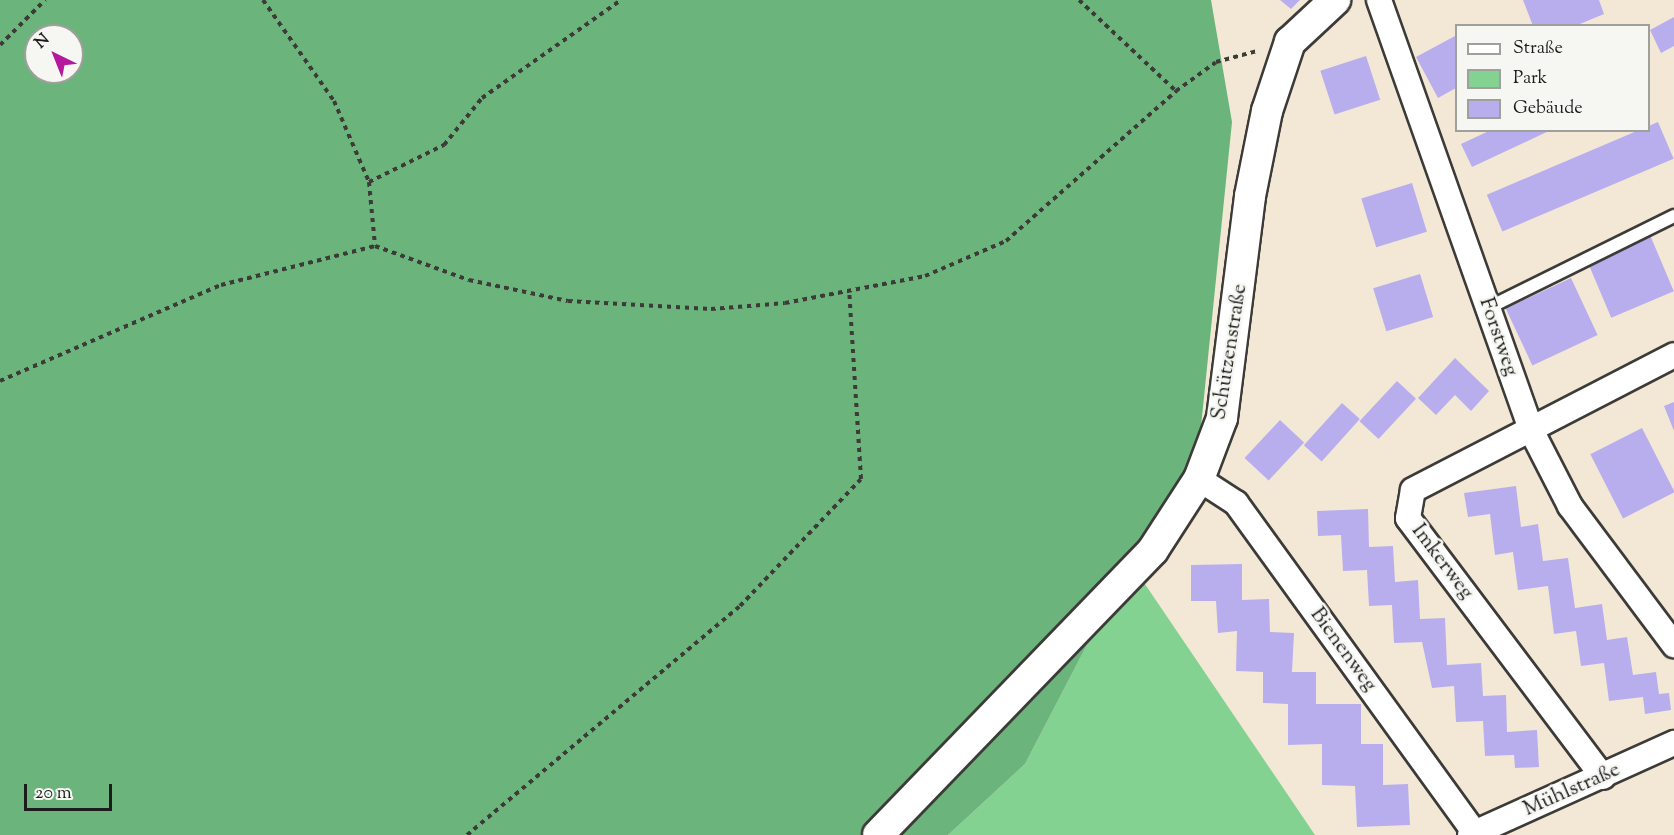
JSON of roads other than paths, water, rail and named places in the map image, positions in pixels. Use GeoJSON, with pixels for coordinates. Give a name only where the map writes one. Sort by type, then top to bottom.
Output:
{"type":"FeatureCollection","features":[{"type":"Feature","properties":{"kind":"street","name":"Schützenstraße"},"geometry":{"type":"LineString","coordinates":[[878,835],[992,721],[1153,550],[1200,479],[1222,418],[1250,196],[1267,111],[1290,42],[1335,0]]}},
{"type":"Feature","properties":{"kind":"street","name":"Forstweg"},"geometry":{"type":"LineString","coordinates":[[1379,0],[1531,430],[1570,506],[1674,645]]}},
{"type":"Feature","properties":{"kind":"street","name":"Imkerweg"},"geometry":{"type":"LineString","coordinates":[[1603,777],[1408,518],[1413,490],[1674,355]]}},
{"type":"Feature","properties":{"kind":"street","name":"Bienenweg"},"geometry":{"type":"LineString","coordinates":[[1200,479],[1236,503],[1472,834]]}},
{"type":"Feature","properties":{"kind":"street","name":"Mühlstraße"},"geometry":{"type":"LineString","coordinates":[[1472,834],[1603,777],[1674,743]]}},
{"type":"Feature","properties":{"kind":"lane"},"geometry":{"type":"LineString","coordinates":[[1488,308],[1674,216]]}}]}
